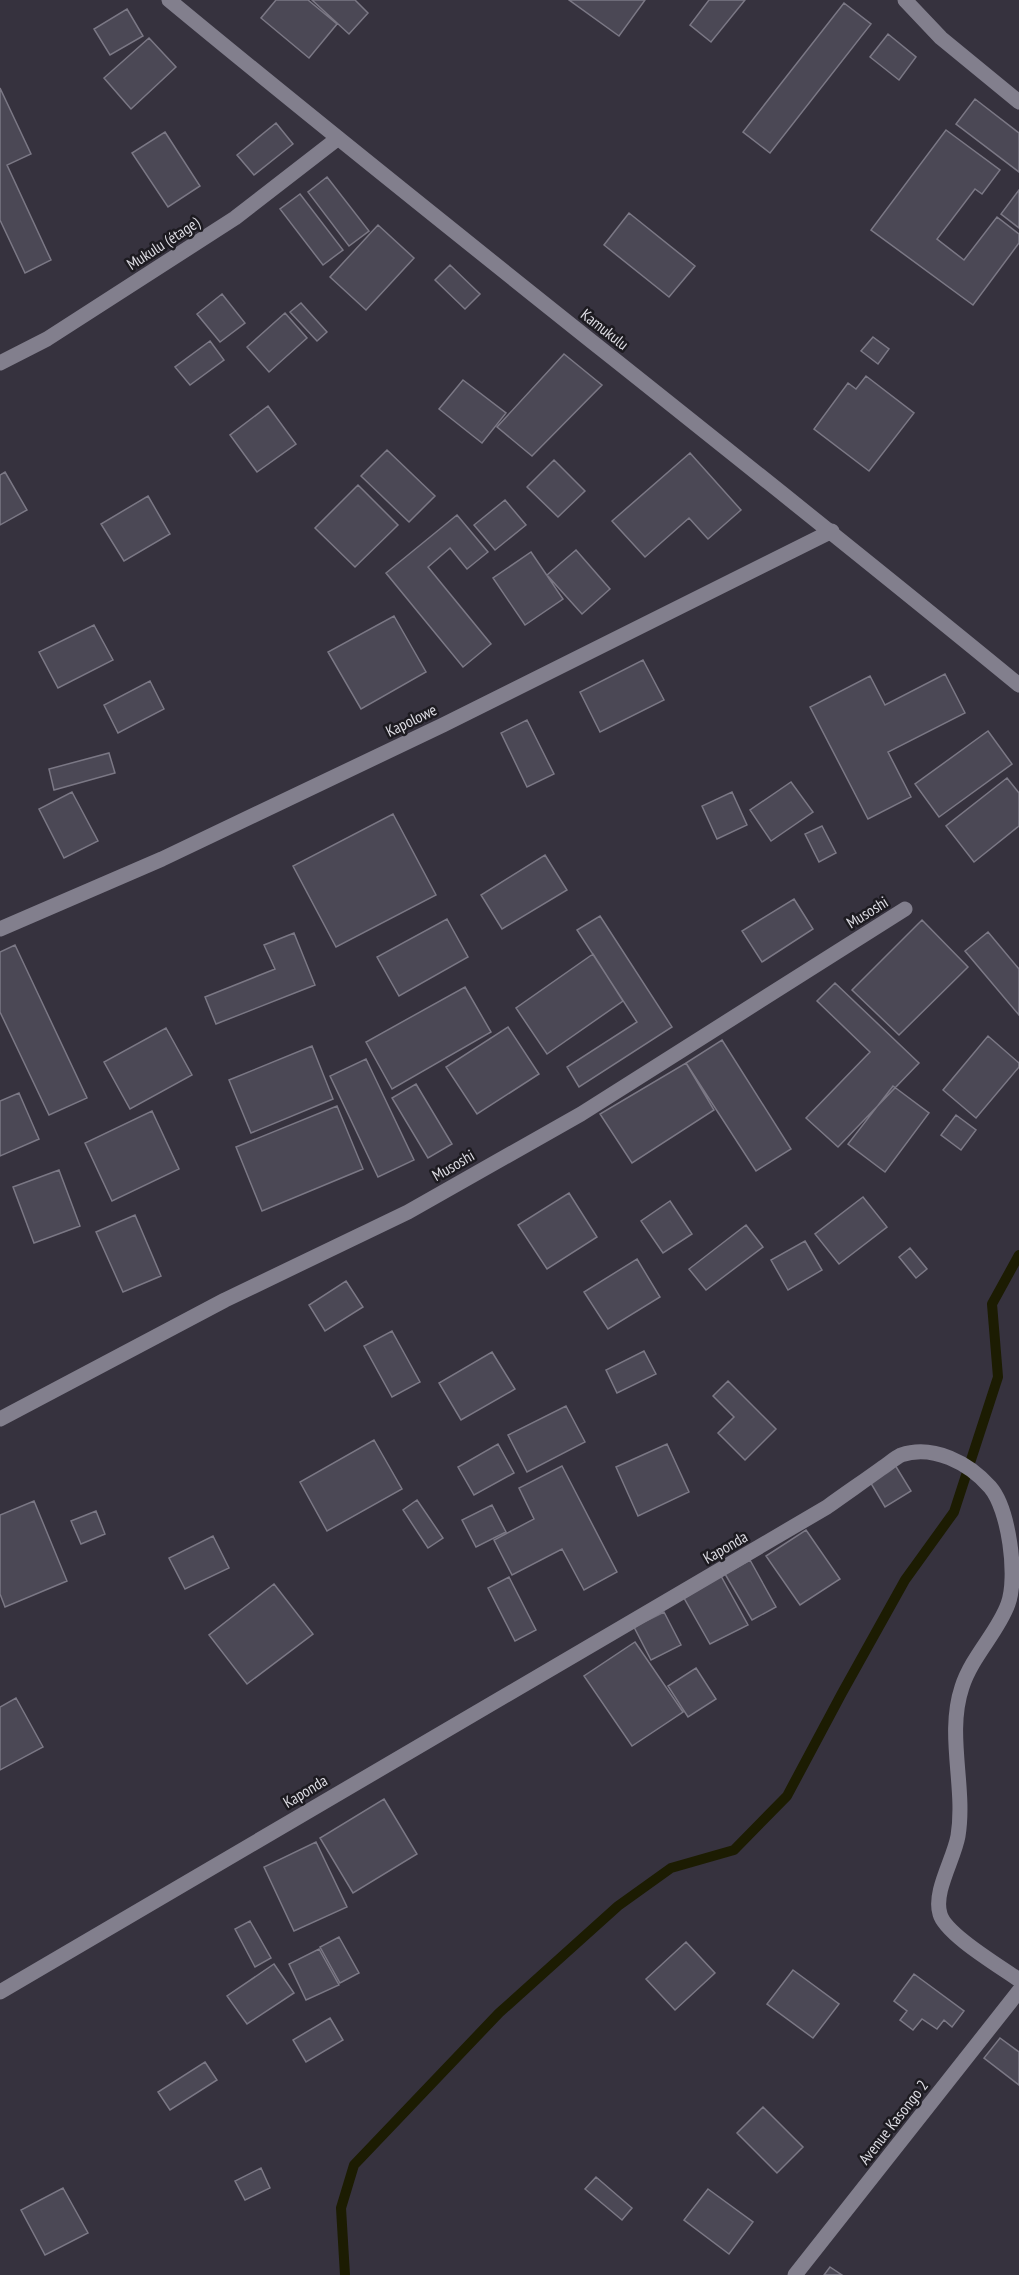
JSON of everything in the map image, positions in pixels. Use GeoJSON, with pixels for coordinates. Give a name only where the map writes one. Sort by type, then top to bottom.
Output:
{"type":"FeatureCollection","features":[{"type":"Feature","properties":{"kind":"street","name":"Kamukulu"},"geometry":{"type":"LineString","coordinates":[[169,0],[337,139],[832,531],[1019,685]]}},
{"type":"Feature","properties":{"kind":"street"},"geometry":{"type":"LineString","coordinates":[[905,0],[941,38],[1019,102]]}},
{"type":"Feature","properties":{"kind":"street","name":"Mukulu (étage)"},"geometry":{"type":"LineString","coordinates":[[0,363],[47,339],[236,218],[337,139]]}},
{"type":"Feature","properties":{"kind":"street","name":"Kapolowe"},"geometry":{"type":"LineString","coordinates":[[0,929],[162,859],[421,735],[832,531]]}},
{"type":"Feature","properties":{"kind":"street","name":"Musoshi"},"geometry":{"type":"LineString","coordinates":[[0,1419],[225,1300],[408,1212],[581,1114],[905,909]]}},
{"type":"Feature","properties":{"kind":"street","name":"Kaponda"},"geometry":{"type":"LineString","coordinates":[[0,1992],[827,1508],[900,1455],[932,1452],[960,1462],[990,1487],[1004,1513],[1012,1564],[1012,1587],[1008,1605],[975,1657],[961,1688],[956,1724],[959,1784],[958,1835],[939,1896],[940,1916],[955,1935],[1019,1980]]}},
{"type":"Feature","properties":{"kind":"street","name":"Avenue Kasongo 2"},"geometry":{"type":"LineString","coordinates":[[795,2275],[1019,1991]]}},
{"type":"Feature","properties":{"kind":"building"},"geometry":{"type":"Polygon","coordinates":[[[276,0],[308,0],[337,24],[309,58],[261,18],[276,0]]]}},
{"type":"Feature","properties":{"kind":"building"},"geometry":{"type":"Polygon","coordinates":[[[312,0],[355,0],[368,13],[349,34],[312,0]]]}},
{"type":"Feature","properties":{"kind":"building"},"geometry":{"type":"Polygon","coordinates":[[[569,0],[645,0],[619,36],[569,0]]]}},
{"type":"Feature","properties":{"kind":"building"},"geometry":{"type":"Polygon","coordinates":[[[709,0],[745,0],[711,42],[690,25],[709,0]]]}},
{"type":"Feature","properties":{"kind":"building"},"geometry":{"type":"Polygon","coordinates":[[[844,3],[871,24],[770,153],[743,132],[844,3]]]}},
{"type":"Feature","properties":{"kind":"building"},"geometry":{"type":"Polygon","coordinates":[[[127,9],[143,36],[110,55],[94,29],[127,9]]]}},
{"type":"Feature","properties":{"kind":"building"},"geometry":{"type":"Polygon","coordinates":[[[888,34],[916,57],[899,80],[870,57],[888,34]]]}},
{"type":"Feature","properties":{"kind":"building"},"geometry":{"type":"Polygon","coordinates":[[[149,38],[176,67],[131,109],[104,78],[149,38]]]}},
{"type":"Feature","properties":{"kind":"building"},"geometry":{"type":"Polygon","coordinates":[[[0,88],[31,154],[7,165],[51,260],[25,273],[0,220],[0,88]]]}},
{"type":"Feature","properties":{"kind":"building"},"geometry":{"type":"Polygon","coordinates":[[[975,99],[1019,133],[1019,172],[956,124],[975,99]]]}},
{"type":"Feature","properties":{"kind":"building"},"geometry":{"type":"Polygon","coordinates":[[[276,123],[293,144],[254,175],[237,155],[276,123]]]}},
{"type":"Feature","properties":{"kind":"building"},"geometry":{"type":"Polygon","coordinates":[[[946,130],[1000,170],[982,194],[975,189],[937,239],[964,260],[997,217],[1019,234],[1019,243],[973,305],[871,230],[946,130]]]}},
{"type":"Feature","properties":{"kind":"building"},"geometry":{"type":"Polygon","coordinates":[[[165,132],[200,186],[168,207],[132,153],[165,132]]]}},
{"type":"Feature","properties":{"kind":"building"},"geometry":{"type":"Polygon","coordinates":[[[327,177],[369,231],[349,246],[308,192],[327,177]]]}},
{"type":"Feature","properties":{"kind":"building"},"geometry":{"type":"Polygon","coordinates":[[[1019,190],[1019,228],[1001,214],[1019,190]]]}},
{"type":"Feature","properties":{"kind":"building"},"geometry":{"type":"Polygon","coordinates":[[[300,194],[343,250],[323,265],[280,209],[300,194]]]}},
{"type":"Feature","properties":{"kind":"building"},"geometry":{"type":"Polygon","coordinates":[[[629,213],[695,266],[669,297],[604,245],[629,213]]]}},
{"type":"Feature","properties":{"kind":"building"},"geometry":{"type":"Polygon","coordinates":[[[378,225],[414,258],[366,310],[330,277],[378,225]]]}},
{"type":"Feature","properties":{"kind":"building"},"geometry":{"type":"Polygon","coordinates":[[[450,265],[480,294],[465,309],[435,280],[450,265]]]}},
{"type":"Feature","properties":{"kind":"building"},"geometry":{"type":"Polygon","coordinates":[[[222,294],[245,323],[220,342],[197,314],[222,294]]]}},
{"type":"Feature","properties":{"kind":"building"},"geometry":{"type":"Polygon","coordinates":[[[301,303],[327,332],[317,341],[290,312],[301,303]]]}},
{"type":"Feature","properties":{"kind":"building"},"geometry":{"type":"Polygon","coordinates":[[[285,313],[307,338],[269,372],[247,347],[285,313]]]}},
{"type":"Feature","properties":{"kind":"building"},"geometry":{"type":"Polygon","coordinates":[[[873,337],[889,349],[878,364],[861,351],[873,337]]]}},
{"type":"Feature","properties":{"kind":"building"},"geometry":{"type":"Polygon","coordinates":[[[210,341],[224,360],[190,385],[175,367],[210,341]]]}},
{"type":"Feature","properties":{"kind":"building"},"geometry":{"type":"Polygon","coordinates":[[[564,354],[602,385],[532,456],[497,427],[564,354]]]}},
{"type":"Feature","properties":{"kind":"building"},"geometry":{"type":"Polygon","coordinates":[[[866,376],[914,413],[869,471],[814,429],[848,383],[856,389],[866,376]]]}},
{"type":"Feature","properties":{"kind":"building"},"geometry":{"type":"Polygon","coordinates":[[[463,380],[506,413],[482,443],[439,409],[463,380]]]}},
{"type":"Feature","properties":{"kind":"building"},"geometry":{"type":"Polygon","coordinates":[[[268,406],[296,444],[257,472],[230,435],[268,406]]]}},
{"type":"Feature","properties":{"kind":"building"},"geometry":{"type":"Polygon","coordinates":[[[387,450],[435,496],[409,522],[361,476],[387,450]]]}},
{"type":"Feature","properties":{"kind":"building"},"geometry":{"type":"Polygon","coordinates":[[[690,453],[741,510],[708,539],[689,518],[645,557],[612,521],[690,453]]]}},
{"type":"Feature","properties":{"kind":"building"},"geometry":{"type":"Polygon","coordinates":[[[554,460],[585,491],[558,517],[527,487],[554,460]]]}},
{"type":"Feature","properties":{"kind":"building"},"geometry":{"type":"Polygon","coordinates":[[[5,472],[27,510],[0,525],[0,475],[5,472]]]}},
{"type":"Feature","properties":{"kind":"building"},"geometry":{"type":"Polygon","coordinates":[[[358,485],[398,525],[355,567],[315,528],[358,485]]]}},
{"type":"Feature","properties":{"kind":"building"},"geometry":{"type":"Polygon","coordinates":[[[148,496],[170,534],[124,561],[101,524],[148,496]]]}},
{"type":"Feature","properties":{"kind":"building"},"geometry":{"type":"Polygon","coordinates":[[[505,500],[526,525],[495,550],[474,525],[505,500]]]}},
{"type":"Feature","properties":{"kind":"building"},"geometry":{"type":"Polygon","coordinates":[[[457,515],[488,552],[467,569],[450,548],[428,567],[491,644],[463,667],[386,573],[457,515]]]}},
{"type":"Feature","properties":{"kind":"building"},"geometry":{"type":"Polygon","coordinates":[[[576,550],[610,589],[582,614],[547,575],[576,550]]]}},
{"type":"Feature","properties":{"kind":"building"},"geometry":{"type":"Polygon","coordinates":[[[531,552],[563,599],[525,625],[493,578],[531,552]]]}},
{"type":"Feature","properties":{"kind":"building"},"geometry":{"type":"Polygon","coordinates":[[[394,616],[426,672],[361,709],[328,652],[394,616]]]}},
{"type":"Feature","properties":{"kind":"building"},"geometry":{"type":"Polygon","coordinates":[[[94,625],[113,660],[58,688],[39,652],[94,625]]]}},
{"type":"Feature","properties":{"kind":"building"},"geometry":{"type":"Polygon","coordinates":[[[643,660],[664,700],[600,732],[580,692],[643,660]]]}},
{"type":"Feature","properties":{"kind":"building"},"geometry":{"type":"Polygon","coordinates":[[[945,674],[965,713],[888,752],[911,797],[868,819],[810,707],[870,676],[885,705],[945,674]]]}},
{"type":"Feature","properties":{"kind":"building"},"geometry":{"type":"Polygon","coordinates":[[[150,681],[164,709],[118,733],[104,705],[150,681]]]}},
{"type":"Feature","properties":{"kind":"building"},"geometry":{"type":"Polygon","coordinates":[[[527,720],[554,774],[527,787],[501,733],[527,720]]]}},
{"type":"Feature","properties":{"kind":"building"},"geometry":{"type":"Polygon","coordinates":[[[988,731],[1012,764],[939,817],[915,784],[988,731]]]}},
{"type":"Feature","properties":{"kind":"building"},"geometry":{"type":"Polygon","coordinates":[[[109,753],[115,773],[54,790],[49,769],[109,753]]]}},
{"type":"Feature","properties":{"kind":"building"},"geometry":{"type":"Polygon","coordinates":[[[1007,778],[1019,793],[1019,826],[974,862],[946,826],[1007,778]]]}},
{"type":"Feature","properties":{"kind":"building"},"geometry":{"type":"Polygon","coordinates":[[[791,782],[813,812],[771,841],[750,810],[791,782]]]}},
{"type":"Feature","properties":{"kind":"building"},"geometry":{"type":"Polygon","coordinates":[[[72,792],[98,841],[64,858],[39,809],[72,792]]]}},
{"type":"Feature","properties":{"kind":"building"},"geometry":{"type":"Polygon","coordinates":[[[732,792],[747,825],[717,839],[702,806],[732,792]]]}},
{"type":"Feature","properties":{"kind":"building"},"geometry":{"type":"Polygon","coordinates":[[[393,814],[436,895],[336,947],[293,866],[393,814]]]}},
{"type":"Feature","properties":{"kind":"building"},"geometry":{"type":"Polygon","coordinates":[[[822,826],[836,853],[819,862],[805,834],[822,826]]]}},
{"type":"Feature","properties":{"kind":"building"},"geometry":{"type":"Polygon","coordinates":[[[545,855],[567,890],[502,929],[481,895],[545,855]]]}},
{"type":"Feature","properties":{"kind":"building"},"geometry":{"type":"Polygon","coordinates":[[[794,899],[813,929],[762,962],[742,931],[794,899]]]}},
{"type":"Feature","properties":{"kind":"building"},"geometry":{"type":"Polygon","coordinates":[[[600,916],[672,1027],[579,1087],[567,1067],[637,1022],[577,930],[600,916]]]}},
{"type":"Feature","properties":{"kind":"building"},"geometry":{"type":"Polygon","coordinates":[[[447,919],[468,957],[399,996],[377,957],[447,919]]]}},
{"type":"Feature","properties":{"kind":"building"},"geometry":{"type":"Polygon","coordinates":[[[922,920],[968,967],[899,1035],[852,990],[922,920]]]}},
{"type":"Feature","properties":{"kind":"building"},"geometry":{"type":"Polygon","coordinates":[[[988,932],[1019,969],[1019,1015],[965,951],[988,932]]]}},
{"type":"Feature","properties":{"kind":"building"},"geometry":{"type":"Polygon","coordinates":[[[294,933],[315,985],[216,1024],[205,997],[275,969],[264,945],[294,933]]]}},
{"type":"Feature","properties":{"kind":"building"},"geometry":{"type":"Polygon","coordinates":[[[15,945],[87,1098],[49,1115],[0,1012],[0,952],[15,945]]]}},
{"type":"Feature","properties":{"kind":"building"},"geometry":{"type":"Polygon","coordinates":[[[593,954],[623,1001],[547,1054],[516,1008],[593,954]]]}},
{"type":"Feature","properties":{"kind":"building"},"geometry":{"type":"Polygon","coordinates":[[[835,983],[919,1063],[838,1147],[806,1118],[870,1052],[817,1001],[835,983]]]}},
{"type":"Feature","properties":{"kind":"building"},"geometry":{"type":"Polygon","coordinates":[[[465,987],[491,1032],[392,1089],[366,1042],[465,987]]]}},
{"type":"Feature","properties":{"kind":"building"},"geometry":{"type":"Polygon","coordinates":[[[508,1027],[539,1074],[477,1114],[446,1067],[508,1027]]]}},
{"type":"Feature","properties":{"kind":"building"},"geometry":{"type":"Polygon","coordinates":[[[166,1028],[192,1075],[130,1109],[104,1062],[166,1028]]]}},
{"type":"Feature","properties":{"kind":"building"},"geometry":{"type":"Polygon","coordinates":[[[988,1036],[1019,1063],[1019,1067],[976,1118],[943,1090],[988,1036]]]}},
{"type":"Feature","properties":{"kind":"building"},"geometry":{"type":"Polygon","coordinates":[[[722,1040],[791,1149],[756,1171],[686,1063],[722,1040]]]}},
{"type":"Feature","properties":{"kind":"building"},"geometry":{"type":"Polygon","coordinates":[[[312,1046],[333,1099],[251,1133],[229,1080],[312,1046]]]}},
{"type":"Feature","properties":{"kind":"building"},"geometry":{"type":"Polygon","coordinates":[[[366,1059],[414,1160],[378,1177],[330,1076],[366,1059]]]}},
{"type":"Feature","properties":{"kind":"building"},"geometry":{"type":"Polygon","coordinates":[[[686,1063],[714,1110],[632,1163],[600,1114],[686,1063]]]}},
{"type":"Feature","properties":{"kind":"building"},"geometry":{"type":"Polygon","coordinates":[[[416,1084],[452,1144],[428,1158],[392,1098],[416,1084]]]}},
{"type":"Feature","properties":{"kind":"building"},"geometry":{"type":"Polygon","coordinates":[[[893,1086],[929,1113],[885,1172],[848,1144],[893,1086]]]}},
{"type":"Feature","properties":{"kind":"building"},"geometry":{"type":"Polygon","coordinates":[[[19,1093],[39,1139],[0,1156],[0,1101],[19,1093]]]}},
{"type":"Feature","properties":{"kind":"building"},"geometry":{"type":"Polygon","coordinates":[[[337,1106],[363,1169],[262,1211],[236,1147],[337,1106]]]}},
{"type":"Feature","properties":{"kind":"building"},"geometry":{"type":"Polygon","coordinates":[[[152,1111],[179,1169],[112,1201],[85,1143],[152,1111]]]}},
{"type":"Feature","properties":{"kind":"building"},"geometry":{"type":"Polygon","coordinates":[[[956,1115],[976,1130],[961,1150],[941,1135],[956,1115]]]}},
{"type":"Feature","properties":{"kind":"building"},"geometry":{"type":"Polygon","coordinates":[[[59,1170],[80,1226],[34,1243],[13,1187],[59,1170]]]}},
{"type":"Feature","properties":{"kind":"building"},"geometry":{"type":"Polygon","coordinates":[[[569,1193],[597,1237],[547,1269],[518,1225],[569,1193]]]}},
{"type":"Feature","properties":{"kind":"building"},"geometry":{"type":"Polygon","coordinates":[[[863,1197],[887,1227],[839,1264],[815,1234],[863,1197]]]}},
{"type":"Feature","properties":{"kind":"building"},"geometry":{"type":"Polygon","coordinates":[[[670,1201],[692,1234],[663,1253],[641,1221],[670,1201]]]}},
{"type":"Feature","properties":{"kind":"building"},"geometry":{"type":"Polygon","coordinates":[[[135,1215],[161,1276],[123,1292],[96,1232],[135,1215]]]}},
{"type":"Feature","properties":{"kind":"building"},"geometry":{"type":"Polygon","coordinates":[[[746,1225],[763,1247],[706,1290],[689,1269],[746,1225]]]}},
{"type":"Feature","properties":{"kind":"building"},"geometry":{"type":"Polygon","coordinates":[[[805,1241],[822,1270],[788,1290],[771,1260],[805,1241]]]}},
{"type":"Feature","properties":{"kind":"building"},"geometry":{"type":"Polygon","coordinates":[[[910,1248],[927,1269],[916,1278],[899,1257],[910,1248]]]}},
{"type":"Feature","properties":{"kind":"building"},"geometry":{"type":"Polygon","coordinates":[[[637,1259],[660,1297],[608,1329],[584,1292],[637,1259]]]}},
{"type":"Feature","properties":{"kind":"building"},"geometry":{"type":"Polygon","coordinates":[[[346,1281],[363,1307],[325,1331],[309,1305],[346,1281]]]}},
{"type":"Feature","properties":{"kind":"building"},"geometry":{"type":"Polygon","coordinates":[[[392,1331],[420,1382],[392,1397],[364,1346],[392,1331]]]}},
{"type":"Feature","properties":{"kind":"building"},"geometry":{"type":"Polygon","coordinates":[[[644,1351],[656,1374],[617,1393],[606,1370],[644,1351]]]}},
{"type":"Feature","properties":{"kind":"building"},"geometry":{"type":"Polygon","coordinates":[[[492,1352],[515,1389],[461,1420],[439,1383],[492,1352]]]}},
{"type":"Feature","properties":{"kind":"building"},"geometry":{"type":"Polygon","coordinates":[[[728,1381],[776,1429],[745,1460],[718,1433],[734,1417],[713,1396],[728,1381]]]}},
{"type":"Feature","properties":{"kind":"building"},"geometry":{"type":"Polygon","coordinates":[[[566,1406],[585,1442],[527,1472],[508,1435],[566,1406]]]}},
{"type":"Feature","properties":{"kind":"building"},"geometry":{"type":"Polygon","coordinates":[[[374,1440],[402,1489],[327,1531],[300,1482],[374,1440]]]}},
{"type":"Feature","properties":{"kind":"building"},"geometry":{"type":"Polygon","coordinates":[[[498,1444],[514,1473],[474,1495],[458,1467],[498,1444]]]}},
{"type":"Feature","properties":{"kind":"building"},"geometry":{"type":"Polygon","coordinates":[[[667,1444],[689,1492],[638,1516],[616,1467],[667,1444]]]}},
{"type":"Feature","properties":{"kind":"building"},"geometry":{"type":"Polygon","coordinates":[[[895,1465],[911,1491],[885,1507],[869,1480],[895,1465]]]}},
{"type":"Feature","properties":{"kind":"building"},"geometry":{"type":"Polygon","coordinates":[[[562,1466],[617,1572],[584,1590],[562,1549],[512,1575],[494,1540],[534,1519],[519,1488],[562,1466]]]}},
{"type":"Feature","properties":{"kind":"building"},"geometry":{"type":"Polygon","coordinates":[[[417,1500],[443,1538],[428,1548],[403,1510],[417,1500]]]}},
{"type":"Feature","properties":{"kind":"building"},"geometry":{"type":"Polygon","coordinates":[[[34,1501],[67,1581],[5,1607],[0,1594],[0,1515],[34,1501]]]}},
{"type":"Feature","properties":{"kind":"building"},"geometry":{"type":"Polygon","coordinates":[[[492,1505],[506,1532],[476,1547],[462,1520],[492,1505]]]}},
{"type":"Feature","properties":{"kind":"building"},"geometry":{"type":"Polygon","coordinates":[[[96,1511],[105,1534],[81,1544],[71,1521],[96,1511]]]}},
{"type":"Feature","properties":{"kind":"building"},"geometry":{"type":"Polygon","coordinates":[[[806,1530],[840,1579],[800,1605],[766,1556],[806,1530]]]}},
{"type":"Feature","properties":{"kind":"building"},"geometry":{"type":"Polygon","coordinates":[[[213,1536],[229,1568],[185,1589],[169,1558],[213,1536]]]}},
{"type":"Feature","properties":{"kind":"building"},"geometry":{"type":"Polygon","coordinates":[[[750,1560],[776,1607],[752,1620],[725,1574],[750,1560]]]}},
{"type":"Feature","properties":{"kind":"building"},"geometry":{"type":"Polygon","coordinates":[[[721,1576],[748,1625],[710,1644],[684,1598],[721,1576]]]}},
{"type":"Feature","properties":{"kind":"building"},"geometry":{"type":"Polygon","coordinates":[[[509,1577],[536,1630],[515,1641],[488,1588],[509,1577]]]}},
{"type":"Feature","properties":{"kind":"building"},"geometry":{"type":"Polygon","coordinates":[[[274,1584],[313,1634],[247,1684],[209,1635],[274,1584]]]}},
{"type":"Feature","properties":{"kind":"building"},"geometry":{"type":"Polygon","coordinates":[[[664,1612],[681,1645],[651,1660],[634,1627],[664,1612]]]}},
{"type":"Feature","properties":{"kind":"building"},"geometry":{"type":"Polygon","coordinates":[[[635,1642],[683,1712],[632,1746],[584,1676],[635,1642]]]}},
{"type":"Feature","properties":{"kind":"building"},"geometry":{"type":"Polygon","coordinates":[[[696,1668],[716,1699],[688,1717],[668,1686],[696,1668]]]}},
{"type":"Feature","properties":{"kind":"building"},"geometry":{"type":"Polygon","coordinates":[[[16,1698],[43,1747],[0,1770],[0,1707],[16,1698]]]}},
{"type":"Feature","properties":{"kind":"building"},"geometry":{"type":"Polygon","coordinates":[[[384,1799],[417,1854],[353,1893],[320,1838],[384,1799]]]}},
{"type":"Feature","properties":{"kind":"building"},"geometry":{"type":"Polygon","coordinates":[[[316,1842],[347,1907],[294,1931],[264,1867],[316,1842]]]}},
{"type":"Feature","properties":{"kind":"building"},"geometry":{"type":"Polygon","coordinates":[[[250,1921],[271,1958],[255,1967],[235,1929],[250,1921]]]}},
{"type":"Feature","properties":{"kind":"building"},"geometry":{"type":"Polygon","coordinates":[[[339,1937],[359,1973],[340,1983],[320,1947],[339,1937]]]}},
{"type":"Feature","properties":{"kind":"building"},"geometry":{"type":"Polygon","coordinates":[[[686,1942],[715,1973],[675,2010],[646,1979],[686,1942]]]}},
{"type":"Feature","properties":{"kind":"building"},"geometry":{"type":"Polygon","coordinates":[[[319,1949],[339,1985],[306,2000],[289,1964],[319,1949]]]}},
{"type":"Feature","properties":{"kind":"building"},"geometry":{"type":"Polygon","coordinates":[[[274,1964],[294,1993],[247,2024],[227,1996],[274,1964]]]}},
{"type":"Feature","properties":{"kind":"building"},"geometry":{"type":"Polygon","coordinates":[[[793,1970],[839,2004],[813,2038],[767,2004],[793,1970]]]}},
{"type":"Feature","properties":{"kind":"building"},"geometry":{"type":"Polygon","coordinates":[[[914,1974],[964,2011],[952,2027],[944,2020],[937,2029],[922,2019],[913,2030],[900,2020],[907,2011],[894,2001],[914,1974]]]}},
{"type":"Feature","properties":{"kind":"building"},"geometry":{"type":"Polygon","coordinates":[[[330,2018],[343,2040],[306,2062],[293,2040],[330,2018]]]}},
{"type":"Feature","properties":{"kind":"building"},"geometry":{"type":"Polygon","coordinates":[[[1000,2038],[1019,2052],[1019,2085],[984,2058],[1000,2038]]]}},
{"type":"Feature","properties":{"kind":"building"},"geometry":{"type":"Polygon","coordinates":[[[205,2062],[217,2080],[170,2110],[158,2092],[205,2062]]]}},
{"type":"Feature","properties":{"kind":"building"},"geometry":{"type":"Polygon","coordinates":[[[763,2107],[803,2147],[777,2173],[737,2133],[763,2107]]]}},
{"type":"Feature","properties":{"kind":"building"},"geometry":{"type":"Polygon","coordinates":[[[261,2168],[270,2188],[245,2200],[235,2181],[261,2168]]]}},
{"type":"Feature","properties":{"kind":"building"},"geometry":{"type":"Polygon","coordinates":[[[596,2177],[632,2208],[622,2220],[585,2189],[596,2177]]]}},
{"type":"Feature","properties":{"kind":"building"},"geometry":{"type":"Polygon","coordinates":[[[63,2188],[88,2233],[45,2255],[21,2210],[63,2188]]]}},
{"type":"Feature","properties":{"kind":"building"},"geometry":{"type":"Polygon","coordinates":[[[708,2189],[753,2222],[729,2254],[684,2220],[708,2189]]]}},
{"type":"Feature","properties":{"kind":"building"},"geometry":{"type":"Polygon","coordinates":[[[830,2267],[842,2275],[824,2275],[830,2267]]]}},
{"type":"Feature","properties":{"kind":"waterway"},"geometry":{"type":"LineString","coordinates":[[345,2275],[341,2208],[354,2165],[499,2013],[618,1906],[671,1868],[734,1850],[787,1796],[905,1580],[954,1512],[998,1377],[992,1304],[1019,1255]]}}]}
